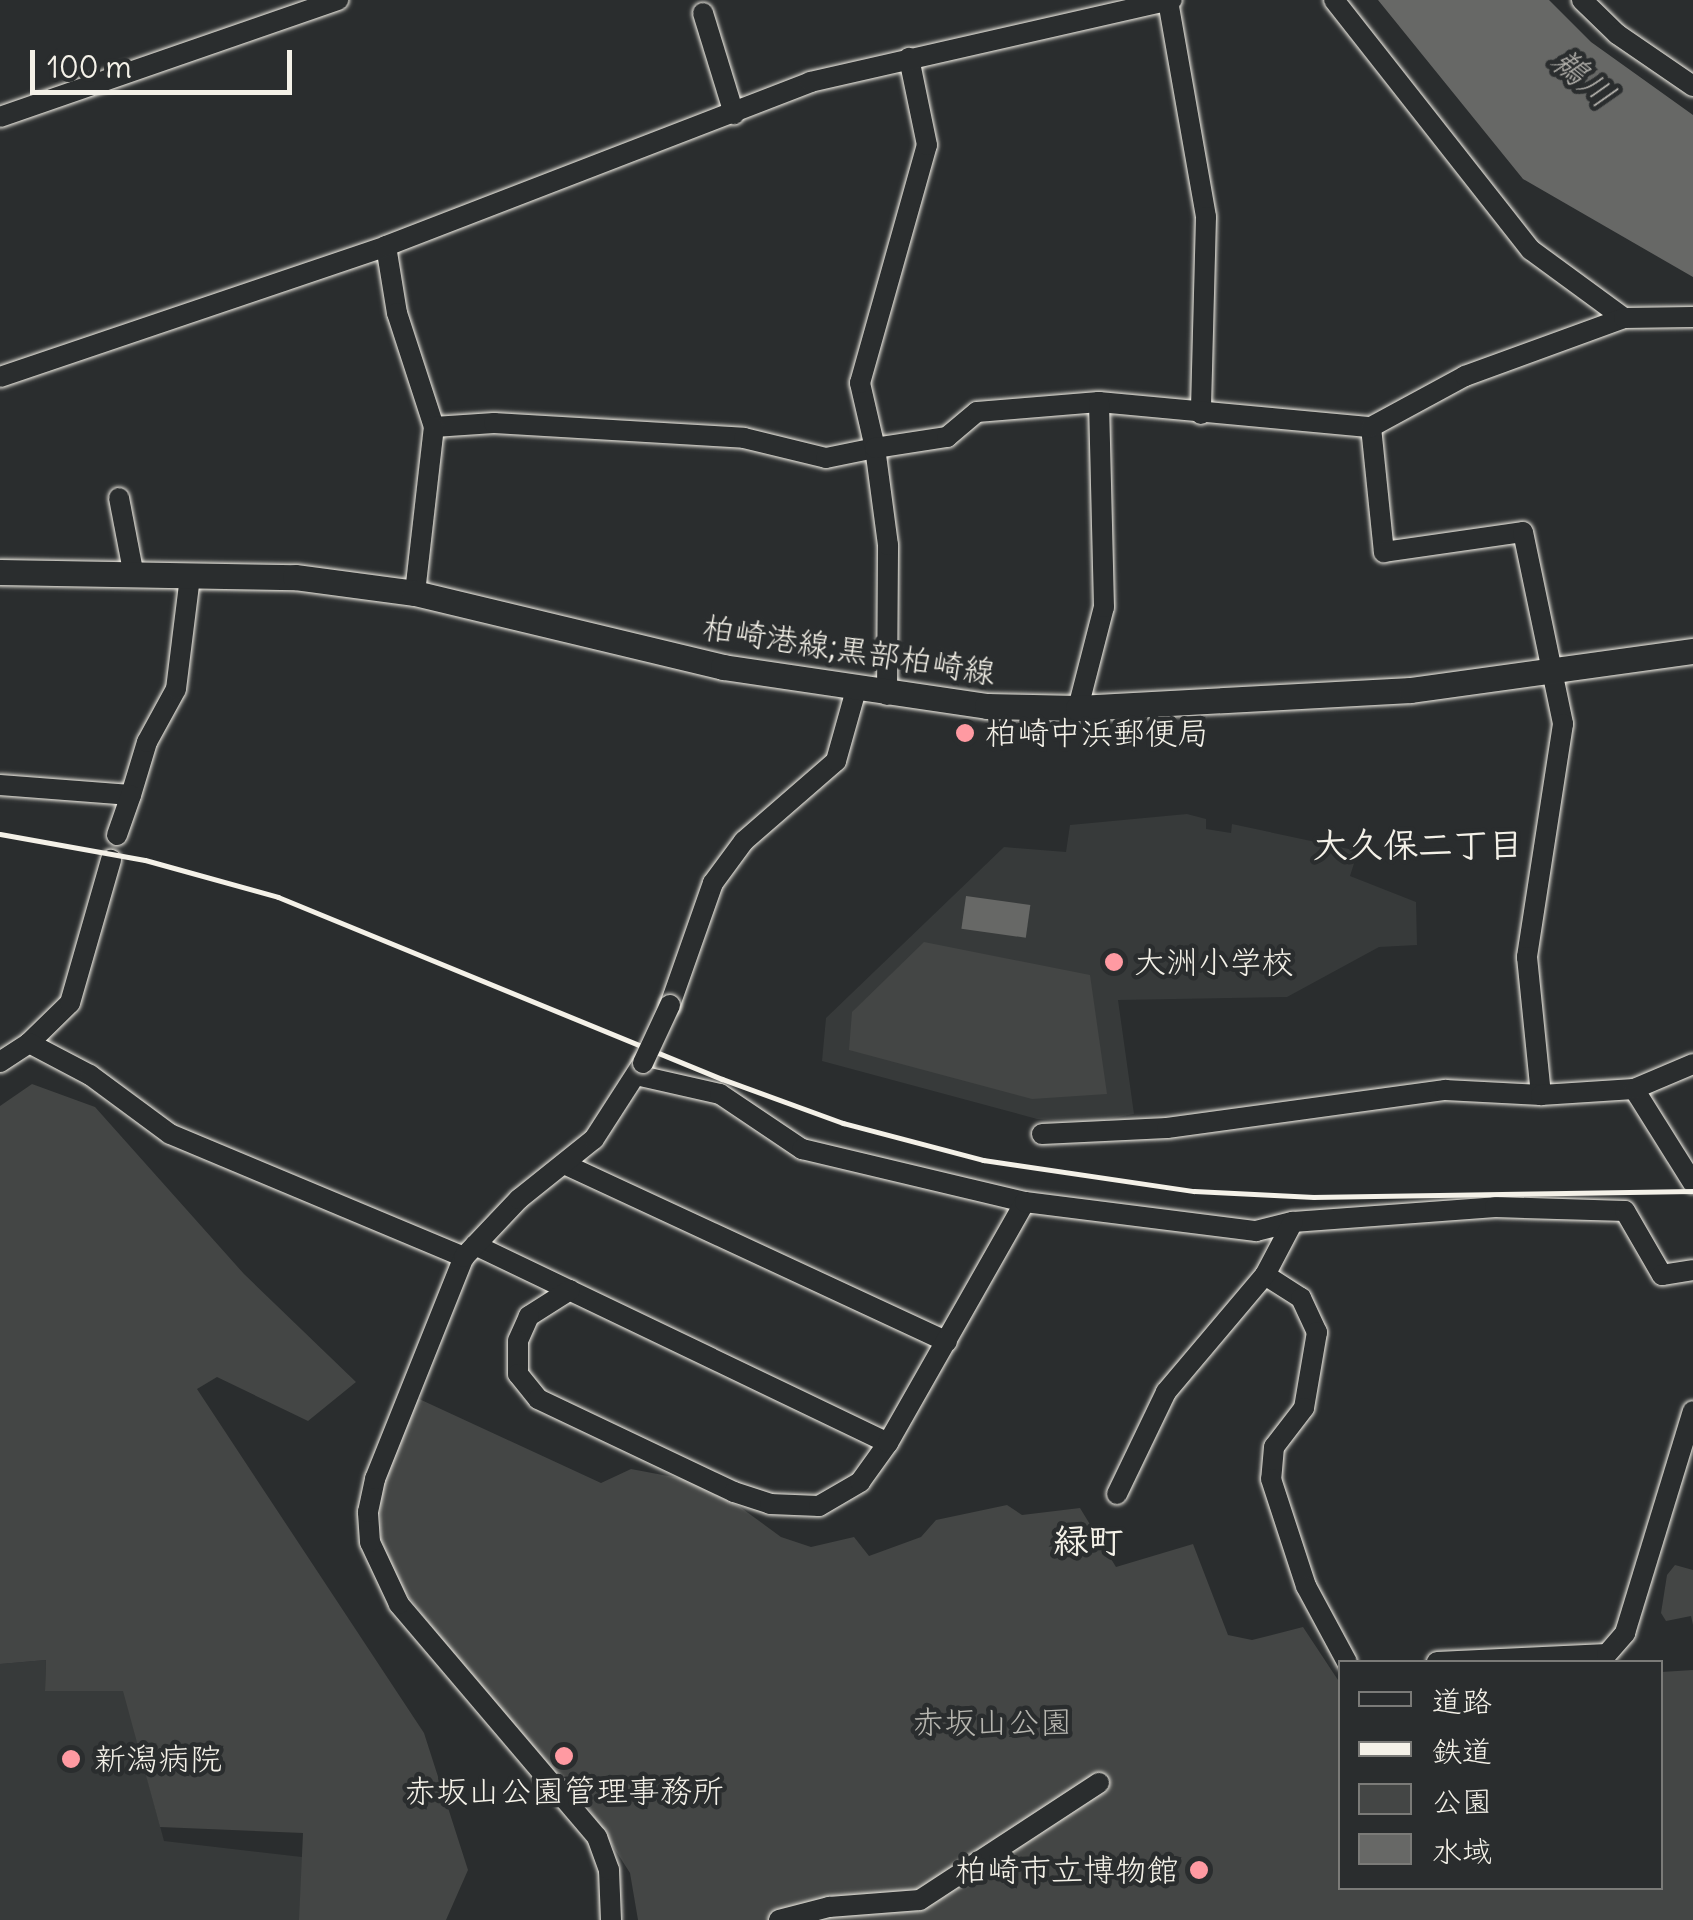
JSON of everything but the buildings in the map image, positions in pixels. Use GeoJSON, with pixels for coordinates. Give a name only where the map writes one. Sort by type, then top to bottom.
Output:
{"type":"FeatureCollection","features":[{"type":"Feature","properties":{"kind":"main road","name":"柏崎港線;黒部柏崎線"},"geometry":{"type":"LineString","coordinates":[[0,572],[295,576],[415,594],[723,666],[856,690],[1078,708],[1412,690],[1556,675],[1693,650]]}},
{"type":"Feature","properties":{"kind":"street"},"geometry":{"type":"LineString","coordinates":[[0,117],[338,0]]}},
{"type":"Feature","properties":{"kind":"street"},"geometry":{"type":"LineString","coordinates":[[0,377],[386,246],[810,82],[1170,0],[1206,217],[1201,414]]}},
{"type":"Feature","properties":{"kind":"street"},"geometry":{"type":"LineString","coordinates":[[1334,0],[1531,250],[1624,318]]}},
{"type":"Feature","properties":{"kind":"street"},"geometry":{"type":"LineString","coordinates":[[1582,0],[1617,34],[1693,86]]}},
{"type":"Feature","properties":{"kind":"street"},"geometry":{"type":"LineString","coordinates":[[703,13],[734,114]]}},
{"type":"Feature","properties":{"kind":"street"},"geometry":{"type":"LineString","coordinates":[[887,694],[888,545],[875,448],[860,382],[928,145],[909,58]]}},
{"type":"Feature","properties":{"kind":"street"},"geometry":{"type":"LineString","coordinates":[[386,246],[397,313],[434,427],[415,594]]}},
{"type":"Feature","properties":{"kind":"street"},"geometry":{"type":"LineString","coordinates":[[434,427],[494,424],[744,438],[826,458],[948,437],[977,412],[1098,402],[1371,427],[1465,376],[1624,318],[1693,317]]}},
{"type":"Feature","properties":{"kind":"street"},"geometry":{"type":"LineString","coordinates":[[1078,708],[1104,607],[1098,402]]}},
{"type":"Feature","properties":{"kind":"street"},"geometry":{"type":"LineString","coordinates":[[1371,427],[1384,552],[1523,532],[1564,724],[1527,956],[1540,1095]]}},
{"type":"Feature","properties":{"kind":"street"},"geometry":{"type":"LineString","coordinates":[[119,498],[134,576]]}},
{"type":"Feature","properties":{"kind":"street"},"geometry":{"type":"LineString","coordinates":[[118,835],[147,742],[176,689],[190,576]]}},
{"type":"Feature","properties":{"kind":"street"},"geometry":{"type":"LineString","coordinates":[[611,1920],[610,1870],[597,1837],[424,1638],[382,1576],[370,1542],[375,1479],[470,1250],[616,1114],[670,1005],[713,883],[744,841],[836,761],[856,690]]}},
{"type":"Feature","properties":{"kind":"street"},"geometry":{"type":"LineString","coordinates":[[0,785],[131,795]]}},
{"type":"Feature","properties":{"kind":"street"},"geometry":{"type":"LineString","coordinates":[[0,1062],[29,1043],[70,1003],[111,860]]}},
{"type":"Feature","properties":{"kind":"street"},"geometry":{"type":"LineString","coordinates":[[29,1043],[90,1074],[170,1134],[570,1290],[888,1443]]}},
{"type":"Feature","properties":{"kind":"street"},"geometry":{"type":"LineString","coordinates":[[1042,1134],[1167,1128],[1445,1090],[1540,1095],[1634,1088],[1693,1064]]}},
{"type":"Feature","properties":{"kind":"street"},"geometry":{"type":"LineString","coordinates":[[640,1069],[720,1094],[802,1149],[1025,1202],[1256,1230],[1293,1222],[1495,1207],[1625,1211],[1662,1275],[1693,1270]]}},
{"type":"Feature","properties":{"kind":"street"},"geometry":{"type":"LineString","coordinates":[[1634,1088],[1693,1183]]}},
{"type":"Feature","properties":{"kind":"street"},"geometry":{"type":"LineString","coordinates":[[564,1164],[947,1342]]}},
{"type":"Feature","properties":{"kind":"street"},"geometry":{"type":"LineString","coordinates":[[570,1290],[530,1316],[518,1341],[518,1374],[538,1400],[770,1504],[819,1506],[860,1482],[888,1443],[1025,1202]]}},
{"type":"Feature","properties":{"kind":"street"},"geometry":{"type":"LineString","coordinates":[[1117,1494],[1166,1392],[1265,1275],[1293,1222]]}},
{"type":"Feature","properties":{"kind":"street"},"geometry":{"type":"LineString","coordinates":[[1265,1275],[1301,1298],[1317,1332],[1304,1408],[1274,1447],[1271,1480],[1306,1586],[1345,1660]]}},
{"type":"Feature","properties":{"kind":"street"},"geometry":{"type":"LineString","coordinates":[[1480,1660],[1607,1654],[1625,1633],[1693,1411]]}},
{"type":"Feature","properties":{"kind":"street"},"geometry":{"type":"LineString","coordinates":[[779,1920],[830,1907],[920,1900],[1099,1783]]}},
{"type":"Feature","properties":{"kind":"shaded area","name":"大洲小学校"},"geometry":{"type":"Polygon","coordinates":[[[1187,814],[1206,819],[1206,829],[1231,833],[1232,824],[1358,851],[1350,876],[1416,902],[1417,945],[1379,947],[1287,997],[1118,1000],[1134,1114],[1092,1122],[1037,1119],[822,1061],[826,1018],[1004,847],[1066,852],[1070,825],[1187,814]]]}},
{"type":"Feature","properties":{"kind":"shaded area","name":"新潟病院"},"geometry":{"type":"Polygon","coordinates":[[[46,1660],[45,1691],[124,1691],[164,1841],[328,1860],[328,1920],[0,1920],[0,1664],[46,1660]]]}},
{"type":"Feature","properties":{"kind":"green space"},"geometry":{"type":"Polygon","coordinates":[[[924,942],[1090,975],[1107,1094],[1032,1099],[849,1050],[852,1012],[924,942]]]}},
{"type":"Feature","properties":{"kind":"green space"},"geometry":{"type":"Polygon","coordinates":[[[32,1084],[95,1107],[244,1274],[356,1382],[308,1421],[217,1377],[197,1389],[424,1733],[468,1870],[446,1920],[299,1920],[303,1833],[160,1827],[123,1691],[45,1691],[46,1660],[0,1664],[0,1106],[32,1084]]]}},
{"type":"Feature","properties":{"kind":"green space","name":"赤坂山公園"},"geometry":{"type":"Polygon","coordinates":[[[417,1398],[601,1483],[631,1469],[684,1479],[740,1507],[781,1537],[811,1547],[854,1537],[869,1556],[921,1537],[936,1520],[1007,1505],[1022,1515],[1080,1508],[1116,1567],[1193,1544],[1228,1635],[1252,1640],[1303,1627],[1338,1680],[1338,1890],[1663,1890],[1663,1672],[1693,1670],[1693,1920],[638,1920],[630,1873],[582,1798],[520,1741],[398,1583],[381,1539],[380,1500],[390,1457],[417,1398]]]}},
{"type":"Feature","properties":{"kind":"green space"},"geometry":{"type":"Polygon","coordinates":[[[1675,1565],[1693,1570],[1693,1625],[1691,1616],[1666,1621],[1661,1613],[1667,1575],[1675,1565]]]}},
{"type":"Feature","properties":{"kind":"water","name":"鵜川"},"geometry":{"type":"Polygon","coordinates":[[[1378,0],[1549,0],[1591,42],[1693,115],[1693,277],[1523,179],[1378,0]]]}},
{"type":"Feature","properties":{"kind":"water"},"geometry":{"type":"Polygon","coordinates":[[[966,896],[1030,905],[1026,938],[961,929],[966,896]]]}},
{"type":"Feature","properties":{"kind":"railway"},"geometry":{"type":"LineString","coordinates":[[0,834],[145,860],[278,897],[722,1079],[843,1123],[983,1160],[1194,1191],[1314,1197],[1693,1191]]}},
{"type":"Feature","properties":{"kind":"place","name":"柏崎中浜郵便局"},"geometry":{"type":"Point","coordinates":[965,733]}},
{"type":"Feature","properties":{"kind":"place","name":"大洲小学校"},"geometry":{"type":"Point","coordinates":[1114,962]}},
{"type":"Feature","properties":{"kind":"place","name":"赤坂山公園管理事務所"},"geometry":{"type":"Point","coordinates":[564,1756]}},
{"type":"Feature","properties":{"kind":"place","name":"新潟病院"},"geometry":{"type":"Point","coordinates":[71,1759]}},
{"type":"Feature","properties":{"kind":"place","name":"柏崎市立博物館"},"geometry":{"type":"Point","coordinates":[1199,1870]}},
{"type":"Feature","properties":{"kind":"district","name":"大久保二丁目"},"geometry":{"type":"Point","coordinates":[1418,844]}},
{"type":"Feature","properties":{"kind":"district","name":"緑町"},"geometry":{"type":"Point","coordinates":[1088,1540]}}]}
